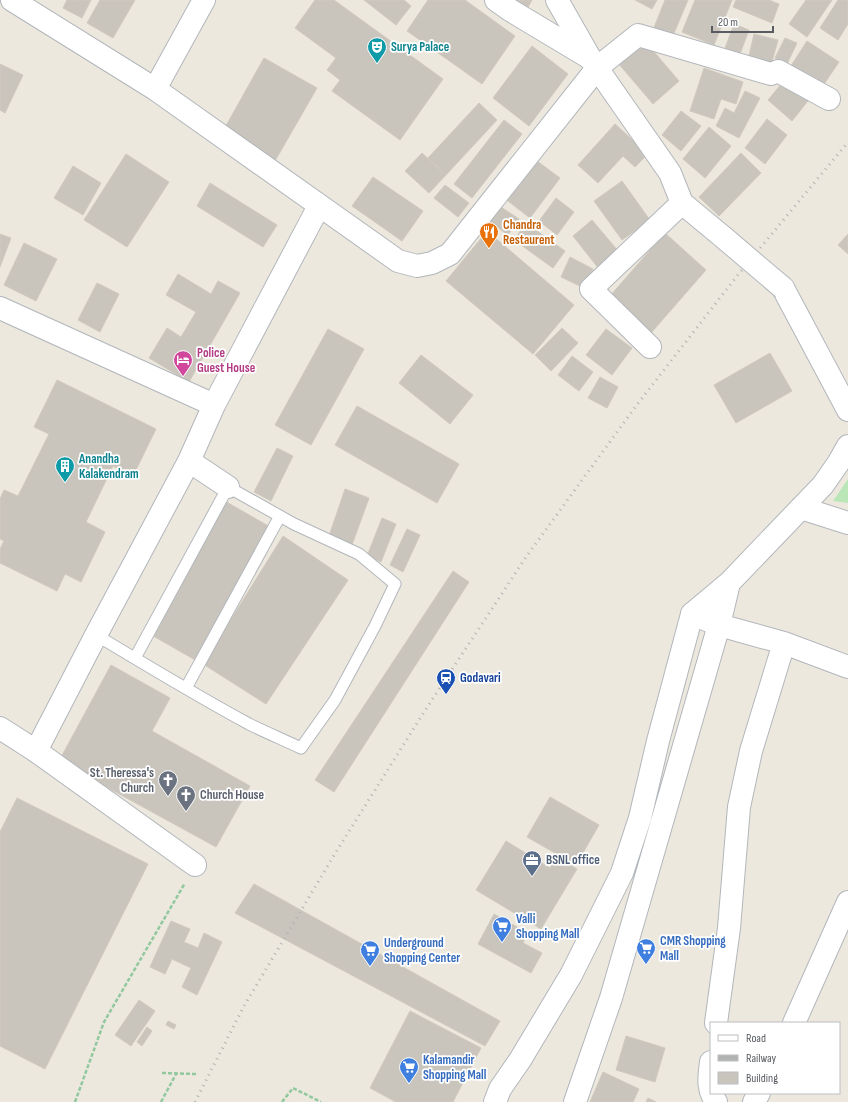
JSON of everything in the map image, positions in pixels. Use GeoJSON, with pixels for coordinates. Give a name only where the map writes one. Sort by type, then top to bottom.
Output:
{"type":"FeatureCollection","features":[{"type":"Feature","properties":{"kind":"street"},"geometry":{"type":"LineString","coordinates":[[12,0],[155,89],[398,261],[417,266],[432,263],[450,254],[594,63],[638,35],[772,74],[778,71],[830,99]]}},
{"type":"Feature","properties":{"kind":"street"},"geometry":{"type":"LineString","coordinates":[[155,89],[204,0]]}},
{"type":"Feature","properties":{"kind":"street"},"geometry":{"type":"LineString","coordinates":[[496,0],[594,63]]}},
{"type":"Feature","properties":{"kind":"street"},"geometry":{"type":"LineString","coordinates":[[557,0],[594,63],[670,173],[682,203],[783,288],[848,410]]}},
{"type":"Feature","properties":{"kind":"street"},"geometry":{"type":"LineString","coordinates":[[650,348],[591,289],[682,203]]}},
{"type":"Feature","properties":{"kind":"street"},"geometry":{"type":"LineString","coordinates":[[36,752],[96,635],[189,461],[214,405],[319,206]]}},
{"type":"Feature","properties":{"kind":"street"},"geometry":{"type":"LineString","coordinates":[[0,308],[214,405]]}},
{"type":"Feature","properties":{"kind":"street"},"geometry":{"type":"LineString","coordinates":[[496,1102],[500,1089],[520,1060],[571,975],[622,873],[640,818],[658,741],[692,614],[728,583],[823,485],[848,446]]}},
{"type":"Feature","properties":{"kind":"street"},"geometry":{"type":"LineString","coordinates":[[189,461],[228,487]]}},
{"type":"Feature","properties":{"kind":"street"},"geometry":{"type":"LineString","coordinates":[[801,508],[848,523]]}},
{"type":"Feature","properties":{"kind":"street"},"geometry":{"type":"LineString","coordinates":[[576,1102],[610,998],[719,625],[728,583]]}},
{"type":"Feature","properties":{"kind":"street"},"geometry":{"type":"LineString","coordinates":[[692,614],[719,625],[784,643],[848,667]]}},
{"type":"Feature","properties":{"kind":"street"},"geometry":{"type":"LineString","coordinates":[[716,1022],[729,928],[739,807],[751,751],[784,643]]}},
{"type":"Feature","properties":{"kind":"street"},"geometry":{"type":"LineString","coordinates":[[0,728],[195,865]]}},
{"type":"Feature","properties":{"kind":"street"},"geometry":{"type":"LineString","coordinates":[[794,1022],[848,902]]}},
{"type":"Feature","properties":{"kind":"street"},"geometry":{"type":"LineString","coordinates":[[710,1070],[710,1086]]}},
{"type":"Feature","properties":{"kind":"lane"},"geometry":{"type":"LineString","coordinates":[[96,635],[135,658],[186,688],[249,724],[301,748],[335,700],[396,584],[359,554],[280,516],[228,487],[135,658]]}},
{"type":"Feature","properties":{"kind":"lane"},"geometry":{"type":"LineString","coordinates":[[186,688],[280,516]]}},
{"type":"Feature","properties":{"kind":"path"},"geometry":{"type":"LineString","coordinates":[[75,1102],[104,1022],[195,865]]}},
{"type":"Feature","properties":{"kind":"path"},"geometry":{"type":"LineString","coordinates":[[162,1073],[196,1074]]}},
{"type":"Feature","properties":{"kind":"path"},"geometry":{"type":"LineString","coordinates":[[161,1102],[176,1074]]}},
{"type":"Feature","properties":{"kind":"path"},"geometry":{"type":"LineString","coordinates":[[282,1102],[293,1088],[321,1102]]}},
{"type":"Feature","properties":{"kind":"green space"},"geometry":{"type":"Polygon","coordinates":[[[848,479],[848,503],[833,501],[848,479]]]}},
{"type":"Feature","properties":{"kind":"building"},"geometry":{"type":"Polygon","coordinates":[[[67,0],[91,0],[82,18],[63,8],[67,0]]]}},
{"type":"Feature","properties":{"kind":"building"},"geometry":{"type":"Polygon","coordinates":[[[100,0],[135,0],[113,38],[87,23],[100,0]]]}},
{"type":"Feature","properties":{"kind":"building","name":"Surya Palace"},"geometry":{"type":"Polygon","coordinates":[[[315,0],[334,0],[443,79],[400,140],[332,91],[340,80],[327,70],[336,58],[295,28],[315,0]]]}},
{"type":"Feature","properties":{"kind":"building"},"geometry":{"type":"Polygon","coordinates":[[[364,0],[404,0],[411,6],[396,25],[364,0]]]}},
{"type":"Feature","properties":{"kind":"building"},"geometry":{"type":"Polygon","coordinates":[[[428,0],[465,0],[515,36],[482,84],[407,31],[428,0]]]}},
{"type":"Feature","properties":{"kind":"building"},"geometry":{"type":"Polygon","coordinates":[[[517,0],[532,0],[528,7],[517,0]]]}},
{"type":"Feature","properties":{"kind":"building"},"geometry":{"type":"Polygon","coordinates":[[[635,0],[657,0],[652,9],[635,0]]]}},
{"type":"Feature","properties":{"kind":"building"},"geometry":{"type":"Polygon","coordinates":[[[665,0],[688,0],[672,38],[653,30],[665,0]]]}},
{"type":"Feature","properties":{"kind":"building"},"geometry":{"type":"Polygon","coordinates":[[[695,0],[732,0],[714,45],[682,32],[695,0]]]}},
{"type":"Feature","properties":{"kind":"building"},"geometry":{"type":"Polygon","coordinates":[[[736,0],[769,0],[779,4],[772,23],[733,7],[736,0]]]}},
{"type":"Feature","properties":{"kind":"building"},"geometry":{"type":"Polygon","coordinates":[[[806,0],[832,0],[807,37],[789,24],[806,0]]]}},
{"type":"Feature","properties":{"kind":"building"},"geometry":{"type":"Polygon","coordinates":[[[838,0],[848,0],[848,24],[838,40],[820,28],[838,0]]]}},
{"type":"Feature","properties":{"kind":"building"},"geometry":{"type":"Polygon","coordinates":[[[734,24],[749,30],[740,54],[725,48],[734,24]]]}},
{"type":"Feature","properties":{"kind":"building"},"geometry":{"type":"Polygon","coordinates":[[[754,34],[778,40],[771,65],[748,60],[754,34]]]}},
{"type":"Feature","properties":{"kind":"building"},"geometry":{"type":"Polygon","coordinates":[[[785,38],[797,43],[787,64],[775,58],[785,38]]]}},
{"type":"Feature","properties":{"kind":"building"},"geometry":{"type":"Polygon","coordinates":[[[644,40],[679,81],[653,104],[618,63],[644,40]]]}},
{"type":"Feature","properties":{"kind":"building"},"geometry":{"type":"Polygon","coordinates":[[[807,41],[839,62],[820,90],[789,69],[807,41]]]}},
{"type":"Feature","properties":{"kind":"building"},"geometry":{"type":"Polygon","coordinates":[[[532,46],[568,74],[529,126],[493,98],[532,46]]]}},
{"type":"Feature","properties":{"kind":"building"},"geometry":{"type":"Polygon","coordinates":[[[264,58],[317,88],[275,161],[223,131],[264,58]]]}},
{"type":"Feature","properties":{"kind":"building"},"geometry":{"type":"Polygon","coordinates":[[[0,64],[23,75],[5,113],[0,110],[0,64]]]}},
{"type":"Feature","properties":{"kind":"building"},"geometry":{"type":"Polygon","coordinates":[[[704,68],[743,82],[736,104],[721,99],[714,119],[690,111],[704,68]]]}},
{"type":"Feature","properties":{"kind":"building"},"geometry":{"type":"Polygon","coordinates":[[[787,77],[811,97],[792,121],[768,100],[787,77]]]}},
{"type":"Feature","properties":{"kind":"building"},"geometry":{"type":"Polygon","coordinates":[[[745,91],[760,98],[739,138],[716,126],[725,108],[734,113],[745,91]]]}},
{"type":"Feature","properties":{"kind":"building"},"geometry":{"type":"Polygon","coordinates":[[[479,103],[497,120],[446,175],[428,158],[479,103]]]}},
{"type":"Feature","properties":{"kind":"building"},"geometry":{"type":"Polygon","coordinates":[[[681,111],[701,126],[681,151],[662,135],[681,111]]]}},
{"type":"Feature","properties":{"kind":"building"},"geometry":{"type":"Polygon","coordinates":[[[767,119],[787,135],[765,164],[745,148],[767,119]]]}},
{"type":"Feature","properties":{"kind":"building"},"geometry":{"type":"Polygon","coordinates":[[[504,120],[522,134],[472,198],[454,184],[504,120]]]}},
{"type":"Feature","properties":{"kind":"building"},"geometry":{"type":"Polygon","coordinates":[[[615,124],[648,154],[635,167],[623,156],[598,183],[578,165],[615,124]]]}},
{"type":"Feature","properties":{"kind":"building"},"geometry":{"type":"Polygon","coordinates":[[[709,127],[731,146],[705,178],[683,159],[709,127]]]}},
{"type":"Feature","properties":{"kind":"building"},"geometry":{"type":"Polygon","coordinates":[[[422,153],[446,175],[429,193],[405,171],[422,153]]]}},
{"type":"Feature","properties":{"kind":"building"},"geometry":{"type":"Polygon","coordinates":[[[741,153],[761,173],[719,216],[699,197],[741,153]]]}},
{"type":"Feature","properties":{"kind":"building"},"geometry":{"type":"Polygon","coordinates":[[[126,154],[169,182],[127,247],[84,220],[126,154]]]}},
{"type":"Feature","properties":{"kind":"building"},"geometry":{"type":"Polygon","coordinates":[[[533,158],[560,178],[530,218],[504,198],[533,158]]]}},
{"type":"Feature","properties":{"kind":"building"},"geometry":{"type":"Polygon","coordinates":[[[73,166],[101,183],[83,215],[54,198],[73,166]]]}},
{"type":"Feature","properties":{"kind":"building"},"geometry":{"type":"Polygon","coordinates":[[[373,177],[423,211],[402,241],[352,206],[373,177]]]}},
{"type":"Feature","properties":{"kind":"building"},"geometry":{"type":"Polygon","coordinates":[[[622,181],[650,220],[622,240],[594,201],[622,181]]]}},
{"type":"Feature","properties":{"kind":"building"},"geometry":{"type":"Polygon","coordinates":[[[210,183],[277,225],[263,247],[197,206],[210,183]]]}},
{"type":"Feature","properties":{"kind":"building"},"geometry":{"type":"Polygon","coordinates":[[[445,185],[469,203],[458,217],[434,198],[445,185]]]}},
{"type":"Feature","properties":{"kind":"building"},"geometry":{"type":"Polygon","coordinates":[[[556,198],[574,212],[557,235],[539,221],[556,198]]]}},
{"type":"Feature","properties":{"kind":"building"},"geometry":{"type":"Polygon","coordinates":[[[495,203],[519,219],[508,235],[485,218],[495,203]]]}},
{"type":"Feature","properties":{"kind":"building"},"geometry":{"type":"Polygon","coordinates":[[[592,220],[619,252],[599,269],[573,236],[592,220]]]}},
{"type":"Feature","properties":{"kind":"building"},"geometry":{"type":"Polygon","coordinates":[[[526,223],[565,251],[553,268],[514,240],[526,223]]]}},
{"type":"Feature","properties":{"kind":"building"},"geometry":{"type":"Polygon","coordinates":[[[487,231],[574,305],[533,354],[446,281],[487,231]]]}},
{"type":"Feature","properties":{"kind":"building"},"geometry":{"type":"Polygon","coordinates":[[[665,233],[706,270],[651,333],[610,296],[665,233]]]}},
{"type":"Feature","properties":{"kind":"building"},"geometry":{"type":"Polygon","coordinates":[[[0,234],[11,238],[0,267],[0,234]]]}},
{"type":"Feature","properties":{"kind":"building"},"geometry":{"type":"Polygon","coordinates":[[[848,234],[848,254],[838,245],[848,234]]]}},
{"type":"Feature","properties":{"kind":"building"},"geometry":{"type":"Polygon","coordinates":[[[24,243],[57,259],[36,301],[4,285],[24,243]]]}},
{"type":"Feature","properties":{"kind":"building"},"geometry":{"type":"Polygon","coordinates":[[[570,257],[593,269],[584,288],[561,277],[570,257]]]}},
{"type":"Feature","properties":{"kind":"building"},"geometry":{"type":"Polygon","coordinates":[[[178,274],[211,294],[218,281],[240,293],[189,382],[149,358],[167,328],[181,337],[196,312],[166,295],[178,274]]]}},
{"type":"Feature","properties":{"kind":"building"},"geometry":{"type":"Polygon","coordinates":[[[97,283],[119,294],[100,332],[78,320],[97,283]]]}},
{"type":"Feature","properties":{"kind":"building"},"geometry":{"type":"Polygon","coordinates":[[[562,328],[578,343],[551,371],[535,355],[562,328]]]}},
{"type":"Feature","properties":{"kind":"building"},"geometry":{"type":"Polygon","coordinates":[[[328,329],[364,349],[311,445],[275,425],[328,329]]]}},
{"type":"Feature","properties":{"kind":"building"},"geometry":{"type":"Polygon","coordinates":[[[606,329],[632,348],[612,375],[586,355],[606,329]]]}},
{"type":"Feature","properties":{"kind":"building"},"geometry":{"type":"Polygon","coordinates":[[[770,353],[792,391],[736,423],[714,385],[770,353]]]}},
{"type":"Feature","properties":{"kind":"building"},"geometry":{"type":"Polygon","coordinates":[[[421,355],[473,395],[450,424],[399,383],[421,355]]]}},
{"type":"Feature","properties":{"kind":"building"},"geometry":{"type":"Polygon","coordinates":[[[572,356],[593,372],[579,391],[558,375],[572,356]]]}},
{"type":"Feature","properties":{"kind":"building"},"geometry":{"type":"Polygon","coordinates":[[[600,377],[618,387],[607,408],[588,398],[600,377]]]}},
{"type":"Feature","properties":{"kind":"building","name":"Anandha Kalakendram"},"geometry":{"type":"Polygon","coordinates":[[[57,380],[156,429],[133,476],[113,466],[86,522],[105,532],[81,582],[65,574],[57,591],[0,563],[0,549],[4,541],[0,539],[0,499],[4,490],[18,496],[49,434],[34,427],[57,380]]]}},
{"type":"Feature","properties":{"kind":"building"},"geometry":{"type":"Polygon","coordinates":[[[357,406],[459,464],[437,503],[335,445],[357,406]]]}},
{"type":"Feature","properties":{"kind":"building"},"geometry":{"type":"Polygon","coordinates":[[[277,448],[293,456],[271,501],[254,492],[277,448]]]}},
{"type":"Feature","properties":{"kind":"building"},"geometry":{"type":"Polygon","coordinates":[[[345,489],[369,498],[352,545],[329,536],[345,489]]]}},
{"type":"Feature","properties":{"kind":"building"},"geometry":{"type":"Polygon","coordinates":[[[223,500],[272,528],[197,661],[148,633],[223,500]]]}},
{"type":"Feature","properties":{"kind":"building"},"geometry":{"type":"Polygon","coordinates":[[[382,518],[396,524],[381,562],[367,556],[382,518]]]}},
{"type":"Feature","properties":{"kind":"building"},"geometry":{"type":"Polygon","coordinates":[[[407,529],[420,535],[403,572],[390,565],[407,529]]]}},
{"type":"Feature","properties":{"kind":"building"},"geometry":{"type":"Polygon","coordinates":[[[283,536],[348,580],[266,704],[203,664],[283,536]]]}},
{"type":"Feature","properties":{"kind":"building"},"geometry":{"type":"Polygon","coordinates":[[[453,571],[469,582],[334,792],[315,780],[453,571]]]}},
{"type":"Feature","properties":{"kind":"building"},"geometry":{"type":"Polygon","coordinates":[[[111,665],[170,698],[152,731],[250,786],[216,847],[59,761],[111,665]]]}},
{"type":"Feature","properties":{"kind":"building"},"geometry":{"type":"Polygon","coordinates":[[[550,797],[599,825],[576,865],[527,837],[550,797]]]}},
{"type":"Feature","properties":{"kind":"building"},"geometry":{"type":"Polygon","coordinates":[[[17,798],[148,864],[45,1069],[0,1046],[0,832],[17,798]]]}},
{"type":"Feature","properties":{"kind":"building"},"geometry":{"type":"Polygon","coordinates":[[[506,841],[550,868],[557,857],[577,869],[541,929],[476,890],[506,841]]]}},
{"type":"Feature","properties":{"kind":"building","name":"Underground Shopping Center"},"geometry":{"type":"Polygon","coordinates":[[[254,884],[500,1021],[485,1046],[235,913],[254,884]]]}},
{"type":"Feature","properties":{"kind":"building","name":"Valli Shopping Mall"},"geometry":{"type":"Polygon","coordinates":[[[494,914],[528,933],[523,943],[542,953],[531,973],[478,944],[494,914]]]}},
{"type":"Feature","properties":{"kind":"building"},"geometry":{"type":"Polygon","coordinates":[[[171,921],[190,929],[184,942],[198,948],[204,933],[222,942],[197,995],[182,987],[191,968],[172,959],[165,974],[150,967],[171,921]]]}},
{"type":"Feature","properties":{"kind":"building"},"geometry":{"type":"Polygon","coordinates":[[[139,1000],[155,1011],[131,1046],[115,1035],[139,1000]]]}},
{"type":"Feature","properties":{"kind":"building"},"geometry":{"type":"Polygon","coordinates":[[[410,1011],[481,1048],[453,1102],[396,1102],[370,1088],[410,1011]]]}},
{"type":"Feature","properties":{"kind":"building"},"geometry":{"type":"Polygon","coordinates":[[[168,1021],[176,1025],[174,1029],[166,1025],[168,1021]]]}},
{"type":"Feature","properties":{"kind":"building"},"geometry":{"type":"Polygon","coordinates":[[[147,1027],[152,1031],[142,1046],[137,1042],[147,1027]]]}},
{"type":"Feature","properties":{"kind":"building"},"geometry":{"type":"Polygon","coordinates":[[[626,1036],[665,1048],[655,1082],[616,1070],[626,1036]]]}},
{"type":"Feature","properties":{"kind":"building"},"geometry":{"type":"Polygon","coordinates":[[[603,1072],[639,1089],[633,1102],[590,1102],[603,1072]]]}},
{"type":"Feature","properties":{"kind":"building"},"geometry":{"type":"Polygon","coordinates":[[[648,1098],[656,1102],[646,1102],[648,1098]]]}},
{"type":"Feature","properties":{"kind":"railway"},"geometry":{"type":"LineString","coordinates":[[195,1102],[244,1006],[336,852],[426,709],[526,557],[636,406],[737,276],[848,142]]}},
{"type":"Feature","properties":{"kind":"place","name":"Surya Palace"},"geometry":{"type":"Point","coordinates":[377,64]}},
{"type":"Feature","properties":{"kind":"place","name":"Chandra Restaurent"},"geometry":{"type":"Point","coordinates":[489,249]}},
{"type":"Feature","properties":{"kind":"place","name":"Police Guest House"},"geometry":{"type":"Point","coordinates":[183,377]}},
{"type":"Feature","properties":{"kind":"place","name":"Anandha Kalakendram"},"geometry":{"type":"Point","coordinates":[65,483]}},
{"type":"Feature","properties":{"kind":"place","name":"Godavari"},"geometry":{"type":"Point","coordinates":[446,695]}},
{"type":"Feature","properties":{"kind":"place","name":"St. Theressa's Church"},"geometry":{"type":"Point","coordinates":[168,797]}},
{"type":"Feature","properties":{"kind":"place","name":"Church House"},"geometry":{"type":"Point","coordinates":[186,812]}},
{"type":"Feature","properties":{"kind":"place","name":"BSNL office"},"geometry":{"type":"Point","coordinates":[532,877]}},
{"type":"Feature","properties":{"kind":"place","name":"Valli Shopping Mall"},"geometry":{"type":"Point","coordinates":[502,943]}},
{"type":"Feature","properties":{"kind":"place","name":"CMR Shopping Mall"},"geometry":{"type":"Point","coordinates":[646,965]}},
{"type":"Feature","properties":{"kind":"place","name":"Underground Shopping Center"},"geometry":{"type":"Point","coordinates":[370,967]}},
{"type":"Feature","properties":{"kind":"place","name":"Kalamandir Shopping Mall"},"geometry":{"type":"Point","coordinates":[409,1084]}}]}
